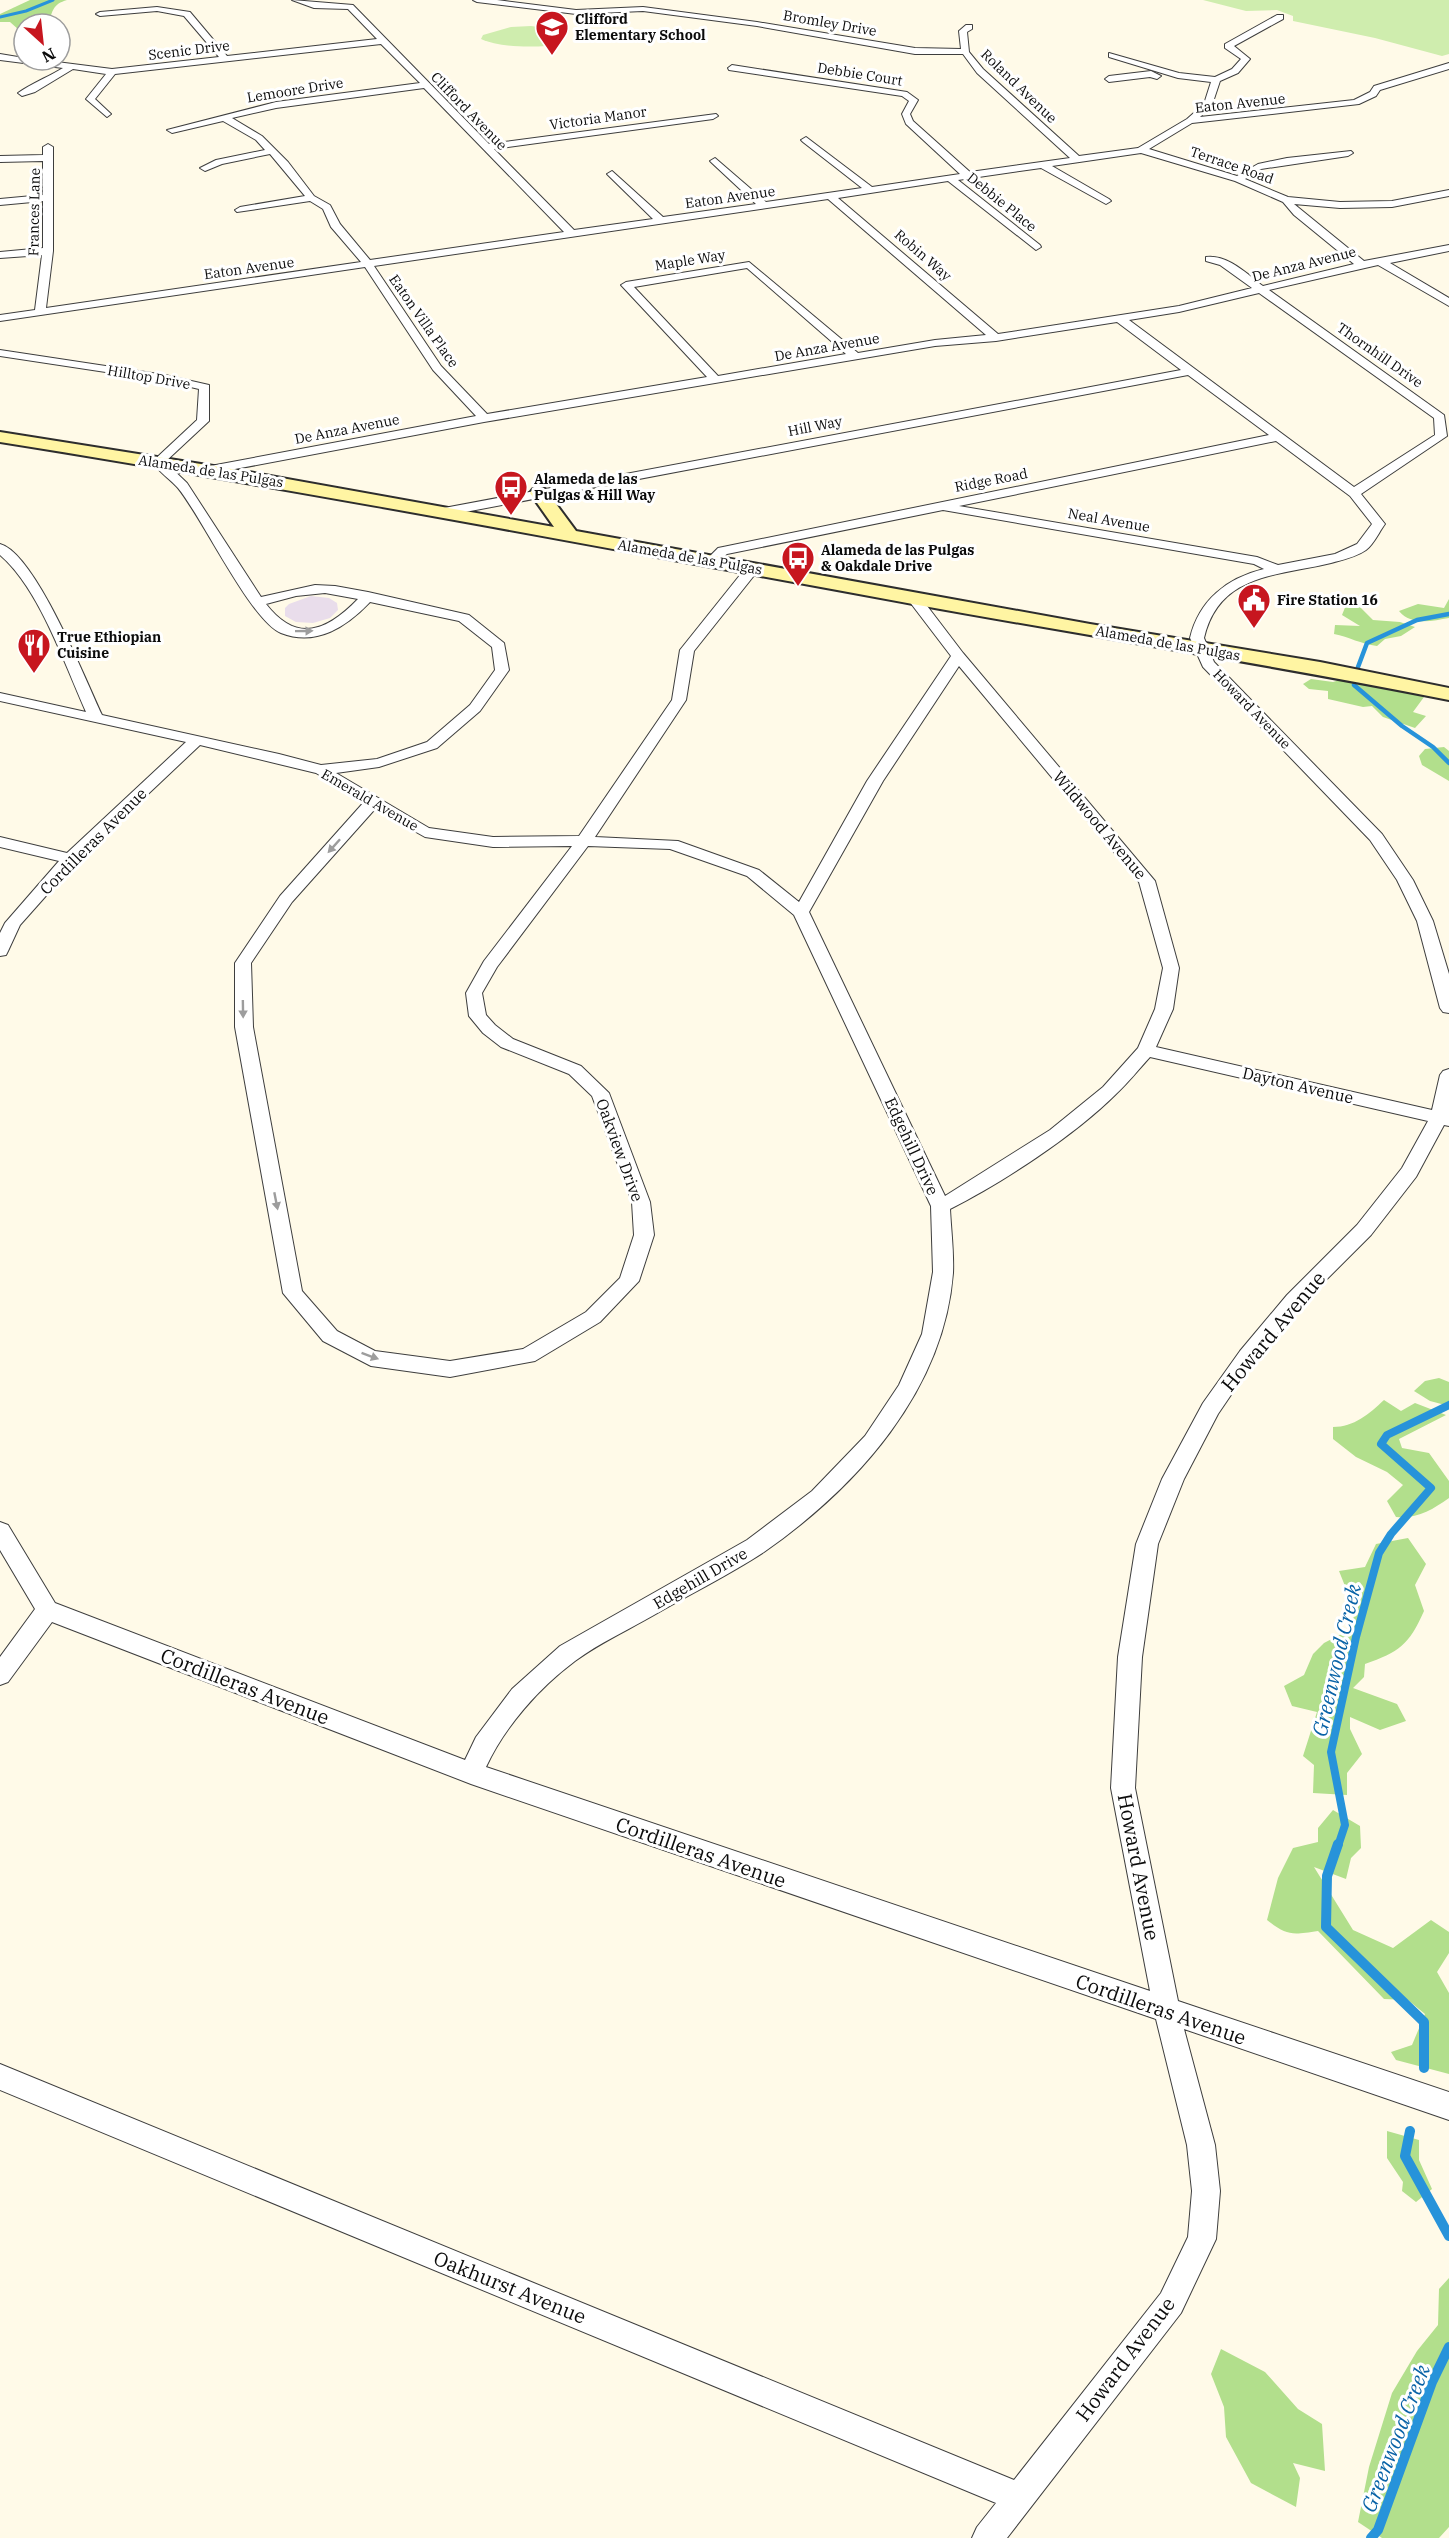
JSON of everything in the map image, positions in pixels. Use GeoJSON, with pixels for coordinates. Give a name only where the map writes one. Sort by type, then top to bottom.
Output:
{"type":"FeatureCollection","features":[{"type":"Feature","properties":{"kind":"main road","name":"Alameda de las Pulgas"},"geometry":{"type":"LineString","coordinates":[[0,437],[444,512],[1200,649],[1320,668],[1449,694]]}},
{"type":"Feature","properties":{"kind":"main road"},"geometry":{"type":"LineString","coordinates":[[539,493],[569,535]]}},
{"type":"Feature","properties":{"kind":"street"},"geometry":{"type":"LineString","coordinates":[[296,0],[314,6],[351,3]]}},
{"type":"Feature","properties":{"kind":"street","name":"Bromley Drive"},"geometry":{"type":"LineString","coordinates":[[477,0],[576,12],[643,9],[758,24],[915,51],[965,52]]}},
{"type":"Feature","properties":{"kind":"street","name":"Clifford Avenue"},"geometry":{"type":"LineString","coordinates":[[351,3],[381,40],[571,233]]}},
{"type":"Feature","properties":{"kind":"street"},"geometry":{"type":"LineString","coordinates":[[100,14],[157,9],[187,14],[225,59]]}},
{"type":"Feature","properties":{"kind":"street"},"geometry":{"type":"LineString","coordinates":[[1190,121],[1208,105],[1215,84],[1235,71],[1246,58],[1228,46],[1280,17]]}},
{"type":"Feature","properties":{"kind":"street","name":"Roland Avenue"},"geometry":{"type":"LineString","coordinates":[[969,27],[963,31],[965,52],[980,71],[1077,159]]}},
{"type":"Feature","properties":{"kind":"street","name":"Scenic Drive"},"geometry":{"type":"LineString","coordinates":[[72,67],[112,72],[381,40]]}},
{"type":"Feature","properties":{"kind":"street"},"geometry":{"type":"LineString","coordinates":[[1112,56],[1215,84]]}},
{"type":"Feature","properties":{"kind":"street","name":"Eaton Avenue"},"geometry":{"type":"LineString","coordinates":[[0,318],[1141,150],[1190,121],[1356,102],[1373,94],[1377,88],[1449,66]]}},
{"type":"Feature","properties":{"kind":"street","name":"Debbie Court"},"geometry":{"type":"LineString","coordinates":[[732,68],[904,94],[914,100],[906,114],[909,122],[968,176]]}},
{"type":"Feature","properties":{"kind":"street"},"geometry":{"type":"LineString","coordinates":[[22,93],[32,90],[63,72]]}},
{"type":"Feature","properties":{"kind":"street"},"geometry":{"type":"LineString","coordinates":[[107,114],[90,99],[112,72]]}},
{"type":"Feature","properties":{"kind":"street"},"geometry":{"type":"LineString","coordinates":[[1109,79],[1150,74],[1215,84]]}},
{"type":"Feature","properties":{"kind":"street","name":"Lemoore Drive"},"geometry":{"type":"LineString","coordinates":[[171,130],[276,105],[425,85]]}},
{"type":"Feature","properties":{"kind":"street","name":"Victoria Manor"},"geometry":{"type":"LineString","coordinates":[[486,147],[713,116]]}},
{"type":"Feature","properties":{"kind":"street","name":"Eaton Villa Place"},"geometry":{"type":"LineString","coordinates":[[223,117],[259,138],[311,198],[327,207],[335,225],[368,264],[397,311],[437,368],[484,418]]}},
{"type":"Feature","properties":{"kind":"street"},"geometry":{"type":"LineString","coordinates":[[806,140],[870,190]]}},
{"type":"Feature","properties":{"kind":"street","name":"Terrace Road"},"geometry":{"type":"LineString","coordinates":[[1141,150],[1238,179],[1286,200],[1297,213],[1362,265]]}},
{"type":"Feature","properties":{"kind":"street"},"geometry":{"type":"LineString","coordinates":[[205,168],[219,162],[272,151]]}},
{"type":"Feature","properties":{"kind":"street","name":"Frances Lane"},"geometry":{"type":"LineString","coordinates":[[0,159],[48,153],[48,251],[40,312]]}},
{"type":"Feature","properties":{"kind":"street"},"geometry":{"type":"LineString","coordinates":[[1238,179],[1258,167],[1287,160],[1348,153]]}},
{"type":"Feature","properties":{"kind":"street"},"geometry":{"type":"LineString","coordinates":[[715,161],[763,206]]}},
{"type":"Feature","properties":{"kind":"street"},"geometry":{"type":"LineString","coordinates":[[1043,165],[1106,201]]}},
{"type":"Feature","properties":{"kind":"street"},"geometry":{"type":"LineString","coordinates":[[612,174],[661,221]]}},
{"type":"Feature","properties":{"kind":"street","name":"Debbie Place"},"geometry":{"type":"LineString","coordinates":[[950,178],[1036,247]]}},
{"type":"Feature","properties":{"kind":"street"},"geometry":{"type":"LineString","coordinates":[[1286,200],[1340,205],[1392,204],[1449,193]]}},
{"type":"Feature","properties":{"kind":"street","name":"Robin Way"},"geometry":{"type":"LineString","coordinates":[[830,196],[996,338]]}},
{"type":"Feature","properties":{"kind":"street"},"geometry":{"type":"LineString","coordinates":[[0,202],[47,198]]}},
{"type":"Feature","properties":{"kind":"street"},"geometry":{"type":"LineString","coordinates":[[240,210],[311,198]]}},
{"type":"Feature","properties":{"kind":"street","name":"De Anza Avenue"},"geometry":{"type":"LineString","coordinates":[[218,472],[484,418],[934,343],[996,338],[1120,319],[1260,291],[1362,265],[1448,248]]}},
{"type":"Feature","properties":{"kind":"street"},"geometry":{"type":"LineString","coordinates":[[0,255],[48,251]]}},
{"type":"Feature","properties":{"kind":"street"},"geometry":{"type":"LineString","coordinates":[[1209,259],[1224,263],[1260,291]]}},
{"type":"Feature","properties":{"kind":"street"},"geometry":{"type":"LineString","coordinates":[[1381,262],[1449,303]]}},
{"type":"Feature","properties":{"kind":"street","name":"Maple Way"},"geometry":{"type":"LineString","coordinates":[[716,380],[626,285],[749,265],[856,357]]}},
{"type":"Feature","properties":{"kind":"street","name":"Thornhill Drive"},"geometry":{"type":"LineString","coordinates":[[1260,291],[1440,417],[1441,436],[1354,493]]}},
{"type":"Feature","properties":{"kind":"street"},"geometry":{"type":"LineString","coordinates":[[1120,319],[1192,370],[1354,493],[1379,524],[1361,548],[1323,562],[1275,568],[1243,579],[1217,595],[1197,635],[1200,649]]}},
{"type":"Feature","properties":{"kind":"street","name":"Hilltop Drive"},"geometry":{"type":"LineString","coordinates":[[0,353],[165,378],[206,387],[203,422],[158,462]]}},
{"type":"Feature","properties":{"kind":"street","name":"Hill Way"},"geometry":{"type":"LineString","coordinates":[[444,512],[1192,370]]}},
{"type":"Feature","properties":{"kind":"street","name":"Ridge Road"},"geometry":{"type":"LineString","coordinates":[[713,560],[723,551],[1278,437]]}},
{"type":"Feature","properties":{"kind":"street"},"geometry":{"type":"LineString","coordinates":[[158,462],[183,486],[258,602],[274,623],[282,629],[307,631],[332,626],[343,621],[368,596]]}},
{"type":"Feature","properties":{"kind":"street"},"geometry":{"type":"LineString","coordinates":[[183,486],[218,472]]}},
{"type":"Feature","properties":{"kind":"street","name":"Neal Avenue"},"geometry":{"type":"LineString","coordinates":[[936,506],[1257,561],[1275,568]]}},
{"type":"Feature","properties":{"kind":"street"},"geometry":{"type":"LineString","coordinates":[[0,548],[8,553],[32,582],[96,717]]}},
{"type":"Feature","properties":{"kind":"street","name":"Oakview Drive"},"geometry":{"type":"LineString","coordinates":[[373,802],[286,899],[243,963],[244,1027],[293,1293],[330,1336],[371,1358],[450,1369],[528,1356],[593,1317],[629,1281],[644,1235],[641,1202],[600,1094],[575,1070],[507,1043],[489,1029],[478,1016],[474,993],[490,965],[584,841],[679,700],[687,650],[753,568]]}},
{"type":"Feature","properties":{"kind":"street"},"geometry":{"type":"LineString","coordinates":[[258,602],[316,588],[368,596],[464,618],[499,646],[501,670],[475,708],[432,745],[379,763],[321,770]]}},
{"type":"Feature","properties":{"kind":"street","name":"Wildwood Avenue"},"geometry":{"type":"LineString","coordinates":[[913,597],[958,656],[1147,881],[1171,968],[1164,1009],[1146,1050],[1109,1091],[1056,1134],[966,1193],[940,1206]]}},
{"type":"Feature","properties":{"kind":"street","name":"Howard Avenue"},"geometry":{"type":"LineString","coordinates":[[1200,649],[1208,664],[1376,837],[1405,880],[1425,921],[1449,1008]]}},
{"type":"Feature","properties":{"kind":"street"},"geometry":{"type":"LineString","coordinates":[[801,912],[875,781],[958,656]]}},
{"type":"Feature","properties":{"kind":"street","name":"Emerald Avenue"},"geometry":{"type":"LineString","coordinates":[[0,696],[279,758],[321,770],[425,832],[493,842],[584,841],[672,844],[753,873],[801,912]]}},
{"type":"Feature","properties":{"kind":"street","name":"Cordilleras Avenue"},"geometry":{"type":"LineString","coordinates":[[0,951],[13,923],[70,859],[197,740]]}},
{"type":"Feature","properties":{"kind":"street"},"geometry":{"type":"LineString","coordinates":[[0,842],[70,859]]}},
{"type":"Feature","properties":{"kind":"street","name":"Edgehill Drive"},"geometry":{"type":"LineString","coordinates":[[471,1773],[484,1745],[520,1696],[568,1653],[755,1546],[820,1497],[872,1442],[908,1388],[932,1334],[943,1272],[940,1206],[801,912]]}},
{"type":"Feature","properties":{"kind":"street","name":"Dayton Avenue"},"geometry":{"type":"LineString","coordinates":[[1146,1050],[1444,1119]]}},
{"type":"Feature","properties":{"kind":"street","name":"Howard Avenue"},"geometry":{"type":"LineString","coordinates":[[988,2538],[1171,2303],[1202,2239],[1206,2191],[1201,2145],[1167,2012],[1124,1788],[1130,1657],[1147,1545],[1173,1479],[1210,1409],[1247,1356],[1294,1300],[1370,1221],[1409,1172],[1444,1119],[1449,1075]]}},
{"type":"Feature","properties":{"kind":"street"},"geometry":{"type":"LineString","coordinates":[[0,1531],[47,1610],[0,1675]]}},
{"type":"Feature","properties":{"kind":"street","name":"Cordilleras Avenue"},"geometry":{"type":"LineString","coordinates":[[47,1610],[471,1773],[1167,2012],[1449,2106]]}},
{"type":"Feature","properties":{"kind":"street","name":"Oakhurst Avenue"},"geometry":{"type":"LineString","coordinates":[[0,2077],[1019,2497]]}},
{"type":"Feature","properties":{"kind":"shaded area"},"geometry":{"type":"Polygon","coordinates":[[[311,596],[329,598],[337,603],[338,610],[330,618],[313,623],[296,622],[285,616],[285,608],[289,604],[311,596]]]}},
{"type":"Feature","properties":{"kind":"green space"},"geometry":{"type":"Polygon","coordinates":[[[30,0],[67,0],[59,4],[52,12],[12,12],[12,24],[0,22],[0,14],[30,0]]]}},
{"type":"Feature","properties":{"kind":"green space"},"geometry":{"type":"Polygon","coordinates":[[[1203,0],[1449,0],[1449,54],[1442,56],[1375,38],[1293,21],[1293,16],[1277,10],[1246,11],[1203,0]]]}},
{"type":"Feature","properties":{"kind":"green space"},"geometry":{"type":"Polygon","coordinates":[[[531,26],[554,29],[563,41],[561,44],[531,47],[499,44],[481,39],[483,35],[511,27],[531,26]]]}},
{"type":"Feature","properties":{"kind":"green space"},"geometry":{"type":"Polygon","coordinates":[[[1449,599],[1449,618],[1416,621],[1409,619],[1399,611],[1418,604],[1444,608],[1449,599]]]}},
{"type":"Feature","properties":{"kind":"green space"},"geometry":{"type":"Polygon","coordinates":[[[1346,605],[1358,605],[1373,620],[1400,622],[1415,627],[1401,636],[1385,639],[1377,646],[1334,634],[1335,625],[1360,626],[1342,615],[1346,605]]]}},
{"type":"Feature","properties":{"kind":"green space"},"geometry":{"type":"Polygon","coordinates":[[[1311,679],[1333,682],[1343,679],[1416,691],[1424,697],[1413,712],[1426,716],[1415,728],[1383,717],[1372,706],[1363,707],[1328,699],[1328,691],[1309,689],[1303,684],[1311,679]]]}},
{"type":"Feature","properties":{"kind":"green space"},"geometry":{"type":"Polygon","coordinates":[[[1444,747],[1449,751],[1449,781],[1422,765],[1419,756],[1425,749],[1444,747]]]}},
{"type":"Feature","properties":{"kind":"green space"},"geometry":{"type":"Polygon","coordinates":[[[1439,1378],[1449,1382],[1449,1406],[1430,1401],[1414,1391],[1425,1381],[1439,1378]]]}},
{"type":"Feature","properties":{"kind":"green space"},"geometry":{"type":"Polygon","coordinates":[[[1384,1400],[1401,1411],[1415,1403],[1446,1415],[1399,1439],[1402,1448],[1429,1453],[1449,1481],[1449,1498],[1418,1515],[1396,1517],[1387,1501],[1403,1485],[1387,1472],[1356,1457],[1333,1439],[1333,1427],[1354,1422],[1367,1415],[1384,1400]]]}},
{"type":"Feature","properties":{"kind":"green space"},"geometry":{"type":"Polygon","coordinates":[[[1408,1538],[1426,1564],[1415,1585],[1424,1611],[1408,1640],[1395,1651],[1365,1664],[1364,1677],[1353,1688],[1397,1704],[1406,1721],[1380,1730],[1350,1717],[1350,1729],[1362,1754],[1347,1773],[1347,1795],[1313,1793],[1314,1765],[1303,1756],[1317,1712],[1292,1706],[1284,1686],[1304,1675],[1313,1654],[1324,1643],[1351,1629],[1358,1598],[1347,1591],[1339,1571],[1365,1567],[1376,1544],[1408,1538]]]}},
{"type":"Feature","properties":{"kind":"green space"},"geometry":{"type":"Polygon","coordinates":[[[1333,1810],[1360,1826],[1361,1848],[1351,1858],[1346,1879],[1314,1867],[1353,1930],[1393,1948],[1431,1920],[1449,1932],[1449,1953],[1437,1972],[1449,1993],[1449,2074],[1396,2060],[1391,2052],[1412,2045],[1425,2014],[1408,2000],[1384,1999],[1318,1931],[1285,1932],[1267,1920],[1278,1878],[1293,1848],[1318,1842],[1318,1828],[1333,1810]]]}},
{"type":"Feature","properties":{"kind":"green space"},"geometry":{"type":"Polygon","coordinates":[[[1387,2131],[1419,2140],[1419,2160],[1432,2189],[1416,2202],[1402,2191],[1403,2182],[1387,2158],[1387,2131]]]}},
{"type":"Feature","properties":{"kind":"green space"},"geometry":{"type":"Polygon","coordinates":[[[1449,2278],[1449,2527],[1439,2538],[1382,2538],[1358,2522],[1369,2467],[1392,2393],[1417,2351],[1438,2325],[1439,2289],[1449,2278]]]}},
{"type":"Feature","properties":{"kind":"green space"},"geometry":{"type":"Polygon","coordinates":[[[1221,2349],[1265,2372],[1298,2409],[1322,2424],[1325,2471],[1293,2463],[1300,2478],[1296,2507],[1251,2483],[1226,2437],[1224,2407],[1211,2374],[1221,2349]]]}},
{"type":"Feature","properties":{"kind":"waterway"},"geometry":{"type":"LineString","coordinates":[[0,17],[26,11],[53,0]]}},
{"type":"Feature","properties":{"kind":"waterway","name":"Greenwood Creek"},"geometry":{"type":"LineString","coordinates":[[1358,667],[1367,643],[1417,620],[1449,614]]}},
{"type":"Feature","properties":{"kind":"waterway","name":"Greenwood Creek"},"geometry":{"type":"LineString","coordinates":[[1354,685],[1402,726],[1433,747],[1449,763]]}},
{"type":"Feature","properties":{"kind":"waterway","name":"Greenwood Creek"},"geometry":{"type":"LineString","coordinates":[[1338,1846],[1345,1825],[1331,1752],[1356,1637],[1379,1553],[1391,1534],[1431,1488],[1381,1444],[1387,1435],[1449,1405]]}},
{"type":"Feature","properties":{"kind":"waterway","name":"Greenwood Creek"},"geometry":{"type":"LineString","coordinates":[[1338,1844],[1327,1876],[1326,1927],[1424,2022],[1424,2068]]}},
{"type":"Feature","properties":{"kind":"waterway","name":"Greenwood Creek"},"geometry":{"type":"LineString","coordinates":[[1410,2131],[1405,2156],[1449,2236]]}},
{"type":"Feature","properties":{"kind":"waterway","name":"Greenwood Creek"},"geometry":{"type":"LineString","coordinates":[[1371,2538],[1378,2530],[1432,2382],[1449,2347]]}},
{"type":"Feature","properties":{"kind":"place","name":"Clifford Elementary School"},"geometry":{"type":"Point","coordinates":[552,56]}},
{"type":"Feature","properties":{"kind":"place","name":"Alameda de las Pulgas & Hill Way"},"geometry":{"type":"Point","coordinates":[511,516]}},
{"type":"Feature","properties":{"kind":"place","name":"Alameda de las Pulgas & Oakdale Drive"},"geometry":{"type":"Point","coordinates":[798,587]}},
{"type":"Feature","properties":{"kind":"place","name":"Fire Station 16"},"geometry":{"type":"Point","coordinates":[1254,629]}},
{"type":"Feature","properties":{"kind":"place","name":"True Ethiopian Cuisine"},"geometry":{"type":"Point","coordinates":[34,674]}}]}
